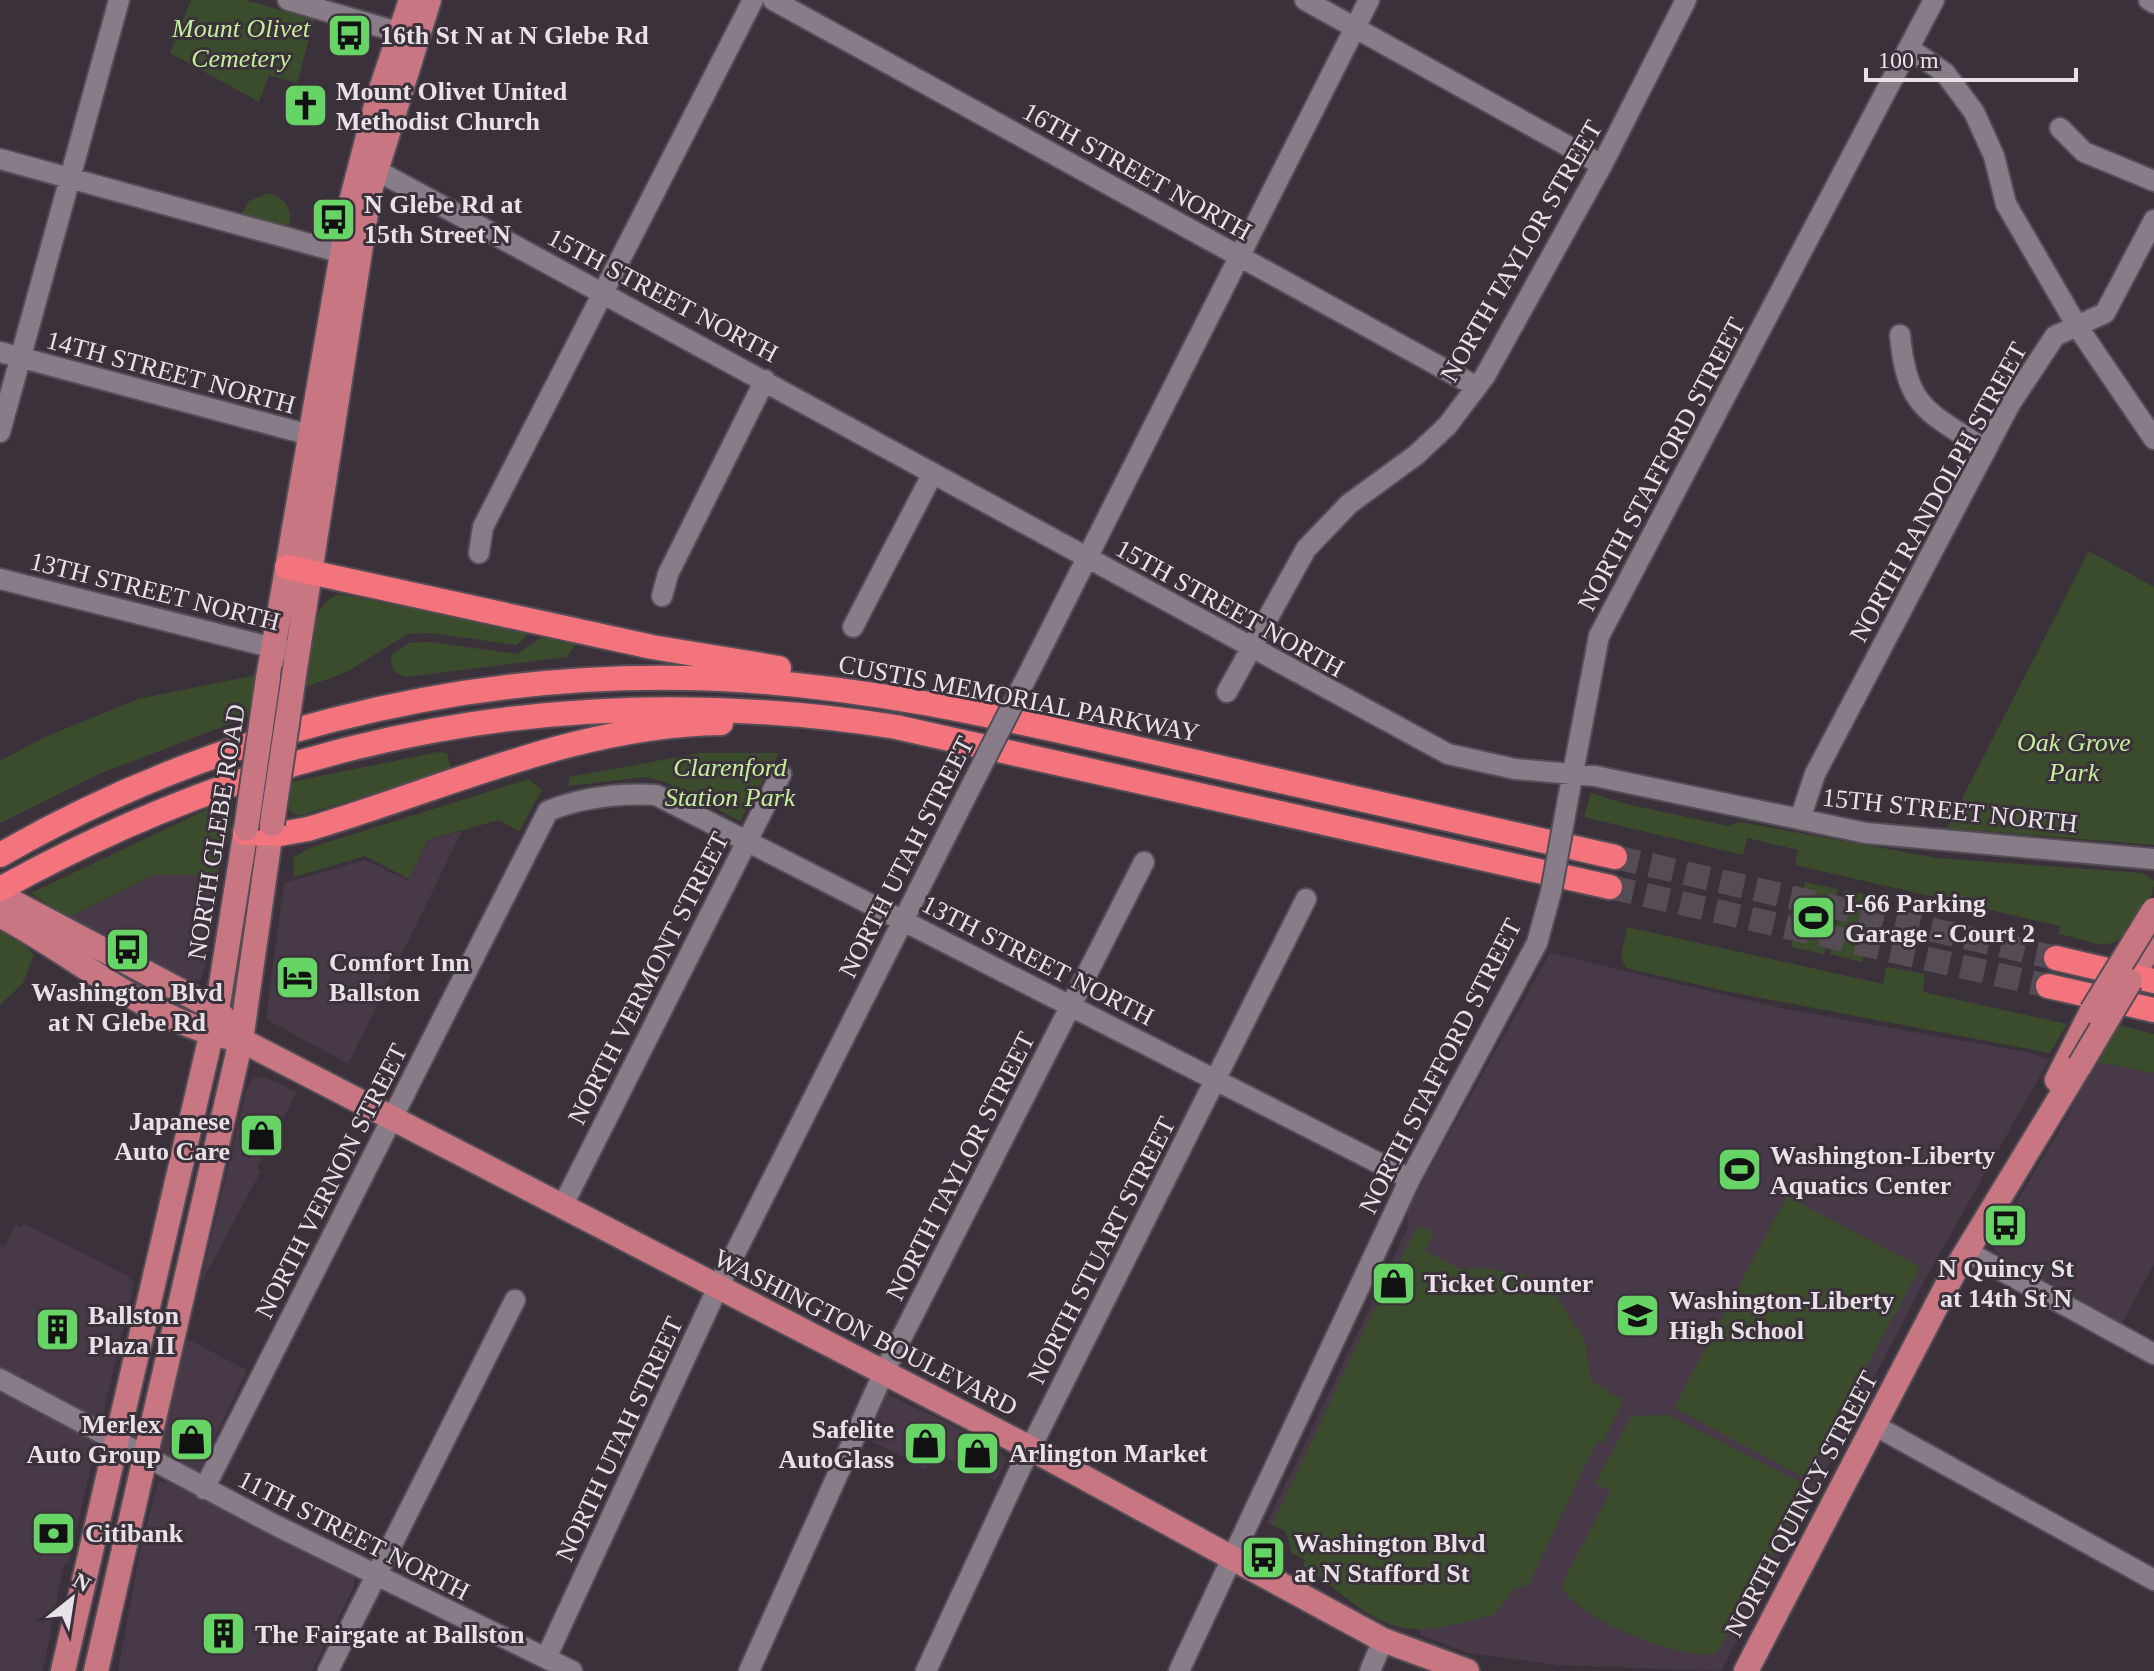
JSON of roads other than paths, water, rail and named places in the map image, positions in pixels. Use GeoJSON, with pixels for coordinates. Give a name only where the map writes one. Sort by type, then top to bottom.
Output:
{"type":"FeatureCollection","features":[{"type":"Feature","properties":{"kind":"highway"},"geometry":{"type":"LineString","coordinates":[[298,569],[652,647],[965,697],[1003,706],[1108,742]]}},
{"type":"Feature","properties":{"kind":"highway","name":"CUSTIS MEMORIAL PARKWAY"},"geometry":{"type":"LineString","coordinates":[[0,855],[119,794],[265,740],[409,703],[533,684],[647,677],[804,685],[952,708],[1615,857]]}},
{"type":"Feature","properties":{"kind":"highway","name":"CUSTIS MEMORIAL PARKWAY"},"geometry":{"type":"LineString","coordinates":[[0,889],[124,826],[249,776],[365,743],[475,721],[590,709],[706,708],[818,715],[943,736],[1610,887]]}},
{"type":"Feature","properties":{"kind":"highway"},"geometry":{"type":"LineString","coordinates":[[258,830],[327,823],[561,747],[653,729],[734,723],[943,736]]}},
{"type":"Feature","properties":{"kind":"highway"},"geometry":{"type":"LineString","coordinates":[[2056,958],[2154,981]]}},
{"type":"Feature","properties":{"kind":"highway"},"geometry":{"type":"LineString","coordinates":[[2048,986],[2154,1010]]}},
{"type":"Feature","properties":{"kind":"main road","name":"NORTH GLEBE ROAD"},"geometry":{"type":"LineString","coordinates":[[96,1671],[241,1040],[268,678],[273,648],[298,569],[349,254],[368,168],[408,35],[411,0]]}},
{"type":"Feature","properties":{"kind":"main road","name":"NORTH GLEBE ROAD"},"geometry":{"type":"LineString","coordinates":[[408,35],[429,0]]}},
{"type":"Feature","properties":{"kind":"main road","name":"NORTH GLEBE ROAD"},"geometry":{"type":"LineString","coordinates":[[63,1671],[296,661],[298,569]]}},
{"type":"Feature","properties":{"kind":"main road","name":"WASHINGTON BOULEVARD"},"geometry":{"type":"LineString","coordinates":[[0,895],[137,998],[211,1035],[241,1040],[1030,1448],[1383,1640],[1458,1669]]}},
{"type":"Feature","properties":{"kind":"main road","name":"NORTH QUINCY STREET"},"geometry":{"type":"LineString","coordinates":[[1746,1671],[1971,1244],[2019,1171],[2073,1063],[2092,1011],[2154,910]]}},
{"type":"Feature","properties":{"kind":"main road","name":"WASHINGTON BOULEVARD"},"geometry":{"type":"LineString","coordinates":[[0,915],[41,926],[217,1010],[241,1040]]}},
{"type":"Feature","properties":{"kind":"main road","name":"NORTH QUINCY STREET"},"geometry":{"type":"LineString","coordinates":[[2073,1063],[2154,940]]}},
{"type":"Feature","properties":{"kind":"street"},"geometry":{"type":"LineString","coordinates":[[0,432],[10,355],[71,177],[119,0]]}},
{"type":"Feature","properties":{"kind":"street"},"geometry":{"type":"LineString","coordinates":[[288,0],[408,35]]}},
{"type":"Feature","properties":{"kind":"street"},"geometry":{"type":"LineString","coordinates":[[479,553],[483,527],[753,0]]}},
{"type":"Feature","properties":{"kind":"street","name":"16TH STREET NORTH"},"geometry":{"type":"LineString","coordinates":[[773,0],[1477,387]]}},
{"type":"Feature","properties":{"kind":"street"},"geometry":{"type":"LineString","coordinates":[[1305,0],[1602,165]]}},
{"type":"Feature","properties":{"kind":"street","name":"NORTH UTAH STREET"},"geometry":{"type":"LineString","coordinates":[[546,1658],[718,1287],[1369,0]]}},
{"type":"Feature","properties":{"kind":"street","name":"NORTH TAYLOR STREET"},"geometry":{"type":"LineString","coordinates":[[1227,692],[1306,549],[1349,504],[1416,455],[1447,426],[1477,387],[1602,165],[1686,0]]}},
{"type":"Feature","properties":{"kind":"street","name":"NORTH STAFFORD STREET"},"geometry":{"type":"LineString","coordinates":[[1179,1671],[1410,1179],[1537,943],[1551,892],[1599,636],[1934,0]]}},
{"type":"Feature","properties":{"kind":"street"},"geometry":{"type":"LineString","coordinates":[[2149,0],[2154,3]]}},
{"type":"Feature","properties":{"kind":"street"},"geometry":{"type":"LineString","coordinates":[[1910,49],[1945,73],[1974,112],[1994,156],[2006,204],[2077,326],[2154,439]]}},
{"type":"Feature","properties":{"kind":"street"},"geometry":{"type":"LineString","coordinates":[[2060,128],[2084,152],[2154,181]]}},
{"type":"Feature","properties":{"kind":"street"},"geometry":{"type":"LineString","coordinates":[[0,159],[349,254]]}},
{"type":"Feature","properties":{"kind":"street","name":"15TH STREET NORTH"},"geometry":{"type":"LineString","coordinates":[[368,168],[603,292],[1251,650],[1448,754],[1515,769],[1573,773],[1866,833],[2154,859]]}},
{"type":"Feature","properties":{"kind":"street","name":"NORTH RANDOLPH STREET"},"geometry":{"type":"LineString","coordinates":[[1800,819],[1815,774],[2010,404],[2055,336],[2105,313],[2154,220]]}},
{"type":"Feature","properties":{"kind":"street"},"geometry":{"type":"LineString","coordinates":[[1900,335],[1904,373],[1920,406],[1986,450]]}},
{"type":"Feature","properties":{"kind":"street","name":"14TH STREET NORTH"},"geometry":{"type":"LineString","coordinates":[[10,355],[321,438]]}},
{"type":"Feature","properties":{"kind":"street"},"geometry":{"type":"LineString","coordinates":[[662,596],[668,574],[765,380]]}},
{"type":"Feature","properties":{"kind":"street"},"geometry":{"type":"LineString","coordinates":[[853,627],[933,473]]}},
{"type":"Feature","properties":{"kind":"street","name":"13TH STREET NORTH"},"geometry":{"type":"LineString","coordinates":[[0,579],[273,648],[296,661]]}},
{"type":"Feature","properties":{"kind":"street","name":"NORTH VERMONT STREET"},"geometry":{"type":"LineString","coordinates":[[562,1207],[781,774]]}},
{"type":"Feature","properties":{"kind":"street","name":"13TH STREET NORTH"},"geometry":{"type":"LineString","coordinates":[[548,811],[575,800],[628,794],[656,795],[1410,1179]]}},
{"type":"Feature","properties":{"kind":"street","name":"NORTH VERNON STREET"},"geometry":{"type":"LineString","coordinates":[[204,1489],[548,811]]}},
{"type":"Feature","properties":{"kind":"street","name":"NORTH TAYLOR STREET"},"geometry":{"type":"LineString","coordinates":[[749,1671],[884,1372],[1144,862]]}},
{"type":"Feature","properties":{"kind":"street","name":"NORTH STUART STREET"},"geometry":{"type":"LineString","coordinates":[[926,1671],[1030,1448],[1306,899]]}},
{"type":"Feature","properties":{"kind":"street"},"geometry":{"type":"LineString","coordinates":[[1971,1244],[2154,1354]]}},
{"type":"Feature","properties":{"kind":"street"},"geometry":{"type":"LineString","coordinates":[[328,1671],[515,1300]]}},
{"type":"Feature","properties":{"kind":"street","name":"11TH STREET NORTH"},"geometry":{"type":"LineString","coordinates":[[0,1379],[376,1577],[572,1671]]}},
{"type":"Feature","properties":{"kind":"street"},"geometry":{"type":"LineString","coordinates":[[1874,1425],[2154,1580]]}},
{"type":"Feature","properties":{"kind":"street"},"geometry":{"type":"LineString","coordinates":[[1370,1671],[1383,1640]]}},
{"type":"Feature","properties":{"kind":"tunnel"},"geometry":{"type":"LineString","coordinates":[[1615,857],[2056,958]]}},
{"type":"Feature","properties":{"kind":"tunnel"},"geometry":{"type":"LineString","coordinates":[[1610,887],[2048,986]]}},
{"type":"Feature","properties":{"kind":"place","name":"16th St N at N Glebe Rd"},"geometry":{"type":"Point","coordinates":[349,35]}},
{"type":"Feature","properties":{"kind":"place","name":"Mount Olivet United Methodist Church"},"geometry":{"type":"Point","coordinates":[305,106]}},
{"type":"Feature","properties":{"kind":"place","name":"N Glebe Rd at 15th Street N"},"geometry":{"type":"Point","coordinates":[333,219]}},
{"type":"Feature","properties":{"kind":"place","name":"I-66 Parking Garage - Court 2"},"geometry":{"type":"Point","coordinates":[1814,918]}},
{"type":"Feature","properties":{"kind":"place","name":"Washington Blvd at N Glebe Rd"},"geometry":{"type":"Point","coordinates":[127,949]}},
{"type":"Feature","properties":{"kind":"place","name":"Comfort Inn Ballston"},"geometry":{"type":"Point","coordinates":[298,977]}},
{"type":"Feature","properties":{"kind":"place","name":"Japanese Auto Care"},"geometry":{"type":"Point","coordinates":[261,1136]}},
{"type":"Feature","properties":{"kind":"place","name":"Washington-Liberty Aquatics Center"},"geometry":{"type":"Point","coordinates":[1739,1170]}},
{"type":"Feature","properties":{"kind":"place","name":"N Quincy St at 14th St N"},"geometry":{"type":"Point","coordinates":[2006,1225]}},
{"type":"Feature","properties":{"kind":"place","name":"Ticket Counter"},"geometry":{"type":"Point","coordinates":[1393,1283]}},
{"type":"Feature","properties":{"kind":"place","name":"Washington-Liberty High School"},"geometry":{"type":"Point","coordinates":[1638,1315]}},
{"type":"Feature","properties":{"kind":"place","name":"Ballston Plaza II"},"geometry":{"type":"Point","coordinates":[57,1330]}},
{"type":"Feature","properties":{"kind":"place","name":"Merlex Auto Group"},"geometry":{"type":"Point","coordinates":[192,1439]}},
{"type":"Feature","properties":{"kind":"place","name":"Safelite AutoGlass"},"geometry":{"type":"Point","coordinates":[925,1444]}},
{"type":"Feature","properties":{"kind":"place","name":"Arlington Market"},"geometry":{"type":"Point","coordinates":[978,1453]}},
{"type":"Feature","properties":{"kind":"place","name":"Citibank"},"geometry":{"type":"Point","coordinates":[54,1533]}},
{"type":"Feature","properties":{"kind":"place","name":"Washington Blvd at N Stafford St"},"geometry":{"type":"Point","coordinates":[1263,1558]}},
{"type":"Feature","properties":{"kind":"place","name":"The Fairgate at Ballston"},"geometry":{"type":"Point","coordinates":[224,1634]}},
{"type":"Feature","properties":{"kind":"park label","name":"Mount Olivet Cemetery"},"geometry":{"type":"Point","coordinates":[241,43]}},
{"type":"Feature","properties":{"kind":"park label","name":"Oak Grove Park"},"geometry":{"type":"Point","coordinates":[2074,757]}},
{"type":"Feature","properties":{"kind":"park label","name":"Clarenford Station Park"},"geometry":{"type":"Point","coordinates":[730,782]}}]}
